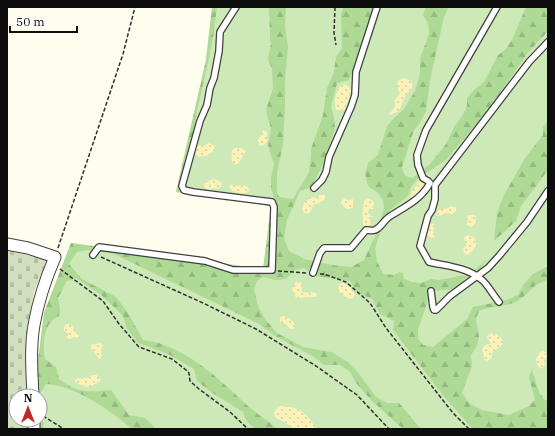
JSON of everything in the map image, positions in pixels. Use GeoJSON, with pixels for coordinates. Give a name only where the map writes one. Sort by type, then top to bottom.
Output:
{"type":"FeatureCollection","features":[{"type":"Feature","properties":{"kind":"street"},"geometry":{"type":"LineString","coordinates":[[7,244],[28,248],[54,260],[47,275],[34,324],[33,388]]}},
{"type":"Feature","properties":{"kind":"lane"},"geometry":{"type":"LineString","coordinates":[[94,255],[99,246],[205,261],[233,270],[272,270],[274,207],[272,202],[193,192],[184,190],[182,186],[200,121],[207,105],[210,88],[214,78],[219,51],[220,32],[236,7]]}},
{"type":"Feature","properties":{"kind":"lane"},"geometry":{"type":"LineString","coordinates":[[314,188],[322,180],[326,172],[329,156],[351,107],[355,95],[356,72],[377,7]]}},
{"type":"Feature","properties":{"kind":"lane"},"geometry":{"type":"LineString","coordinates":[[313,273],[320,253],[324,248],[351,248],[366,230],[374,230],[382,226],[387,218],[408,206],[426,189],[430,183],[428,180],[423,178],[418,165],[417,155],[426,130],[497,7]]}},
{"type":"Feature","properties":{"kind":"lane"},"geometry":{"type":"LineString","coordinates":[[499,302],[483,280],[457,268],[429,262],[420,246],[428,216],[432,210],[435,199],[435,185],[530,62],[548,42]]}},
{"type":"Feature","properties":{"kind":"lane"},"geometry":{"type":"LineString","coordinates":[[431,291],[432,307],[436,310],[450,296],[488,268],[512,242],[548,191]]}},
{"type":"Feature","properties":{"kind":"path"},"geometry":{"type":"LineString","coordinates":[[135,7],[123,54],[54,260],[103,301],[119,324],[139,347],[172,359],[189,373],[190,381],[198,389],[230,412],[248,429]]}},
{"type":"Feature","properties":{"kind":"path"},"geometry":{"type":"LineString","coordinates":[[335,7],[334,33],[336,45]]}},
{"type":"Feature","properties":{"kind":"path"},"geometry":{"type":"LineString","coordinates":[[94,255],[192,297],[256,329],[316,366],[357,395],[389,429]]}},
{"type":"Feature","properties":{"kind":"path"},"geometry":{"type":"LineString","coordinates":[[272,270],[324,274],[346,282],[370,303],[386,328],[453,413],[469,429]]}},
{"type":"Feature","properties":{"kind":"path"},"geometry":{"type":"LineString","coordinates":[[48,419],[64,429]]}},
{"type":"Feature","properties":{"kind":"green space"},"geometry":{"type":"Polygon","coordinates":[[[212,7],[548,7],[548,429],[38,429],[48,428],[48,388],[40,388],[38,361],[44,313],[71,243],[263,269],[271,206],[176,192],[206,60],[212,7]]]}},
{"type":"Feature","properties":{"kind":"green space"},"geometry":{"type":"Polygon","coordinates":[[[212,7],[217,7],[209,58],[197,111],[193,139],[182,191],[266,203],[274,198],[271,189],[271,178],[274,164],[268,146],[271,128],[266,111],[273,89],[272,69],[268,59],[271,44],[269,7],[286,7],[285,26],[288,47],[285,79],[283,144],[277,173],[277,192],[279,197],[293,199],[309,172],[311,149],[323,115],[327,88],[334,72],[336,57],[342,48],[341,14],[343,7],[373,7],[349,80],[337,83],[331,107],[335,129],[321,169],[311,187],[300,191],[287,220],[284,239],[289,251],[304,259],[332,265],[351,267],[364,260],[378,230],[384,208],[383,200],[378,193],[368,186],[365,174],[368,163],[378,155],[387,126],[404,109],[415,91],[420,73],[420,59],[429,33],[428,23],[423,15],[426,7],[449,7],[444,17],[430,80],[426,111],[420,123],[414,130],[402,167],[405,175],[413,178],[430,164],[446,144],[454,127],[467,106],[467,98],[484,82],[498,55],[506,49],[512,40],[526,7],[548,7],[548,31],[527,54],[490,108],[446,160],[416,180],[411,187],[408,196],[390,210],[384,221],[375,248],[377,261],[383,274],[394,275],[399,272],[403,273],[404,279],[412,282],[422,283],[431,279],[439,280],[466,275],[486,260],[479,271],[466,278],[455,289],[431,291],[418,330],[418,338],[423,345],[433,347],[467,319],[473,307],[507,300],[518,295],[523,285],[533,274],[548,266],[548,278],[537,285],[521,299],[514,303],[479,311],[476,319],[479,337],[477,346],[471,355],[472,366],[462,393],[470,404],[482,410],[509,415],[529,406],[535,400],[529,377],[532,370],[539,392],[545,400],[548,400],[548,429],[473,429],[445,398],[393,330],[394,321],[380,314],[372,299],[358,293],[350,281],[316,276],[304,268],[295,270],[286,279],[275,280],[263,277],[257,281],[254,289],[258,306],[265,319],[277,333],[303,347],[331,352],[348,362],[360,375],[376,397],[387,403],[399,403],[421,429],[403,429],[372,401],[357,384],[350,372],[340,365],[324,365],[314,357],[275,336],[259,324],[114,254],[88,250],[77,252],[69,264],[82,279],[116,297],[128,313],[143,340],[156,342],[188,356],[209,371],[277,429],[255,429],[246,420],[243,412],[211,392],[197,381],[194,369],[168,354],[138,343],[126,327],[123,316],[100,294],[76,278],[67,281],[58,298],[60,309],[59,316],[50,324],[45,334],[45,359],[56,367],[59,379],[66,384],[78,390],[84,391],[111,390],[129,415],[145,418],[156,429],[132,429],[92,400],[69,389],[57,385],[46,384],[44,388],[38,388],[38,361],[44,313],[71,243],[263,269],[271,206],[176,192],[206,60],[212,7]]]}},
{"type":"Feature","properties":{"kind":"green space"},"geometry":{"type":"Polygon","coordinates":[[[548,120],[548,170],[521,206],[516,221],[494,241],[497,213],[504,195],[525,158],[543,135],[543,127],[548,120]]]}},
{"type":"Feature","properties":{"kind":"green space"},"geometry":{"type":"Polygon","coordinates":[[[7,250],[48,260],[34,292],[28,347],[30,388],[8,388],[8,428],[31,429],[7,429],[7,250]]]}},
{"type":"Feature","properties":{"kind":"sand"},"geometry":{"type":"Polygon","coordinates":[[[403,78],[412,81],[412,88],[406,94],[399,111],[391,115],[389,114],[395,107],[395,100],[400,93],[397,87],[398,81],[403,78]]]}},
{"type":"Feature","properties":{"kind":"sand"},"geometry":{"type":"Polygon","coordinates":[[[342,84],[347,85],[351,90],[349,99],[344,110],[336,110],[336,96],[338,89],[342,84]]]}},
{"type":"Feature","properties":{"kind":"sand"},"geometry":{"type":"Polygon","coordinates":[[[263,130],[267,132],[267,141],[263,146],[259,145],[258,139],[262,135],[263,130]]]}},
{"type":"Feature","properties":{"kind":"sand"},"geometry":{"type":"Polygon","coordinates":[[[209,143],[215,146],[214,151],[208,155],[199,157],[195,153],[195,146],[204,146],[209,143]]]}},
{"type":"Feature","properties":{"kind":"sand"},"geometry":{"type":"Polygon","coordinates":[[[234,148],[241,148],[246,151],[238,164],[235,165],[231,159],[234,148]]]}},
{"type":"Feature","properties":{"kind":"sand"},"geometry":{"type":"Polygon","coordinates":[[[428,175],[430,176],[430,179],[421,188],[418,195],[411,197],[410,194],[420,180],[428,175]]]}},
{"type":"Feature","properties":{"kind":"sand"},"geometry":{"type":"Polygon","coordinates":[[[214,179],[222,183],[221,187],[218,189],[207,189],[204,187],[204,183],[214,179]]]}},
{"type":"Feature","properties":{"kind":"sand"},"geometry":{"type":"Polygon","coordinates":[[[230,184],[235,186],[243,185],[248,187],[249,190],[246,193],[237,193],[229,188],[230,184]]]}},
{"type":"Feature","properties":{"kind":"sand"},"geometry":{"type":"Polygon","coordinates":[[[321,194],[324,194],[325,199],[313,205],[310,213],[304,213],[302,208],[304,203],[311,197],[317,198],[321,194]]]}},
{"type":"Feature","properties":{"kind":"sand"},"geometry":{"type":"Polygon","coordinates":[[[344,198],[348,200],[353,199],[353,207],[347,209],[341,205],[344,198]]]}},
{"type":"Feature","properties":{"kind":"sand"},"geometry":{"type":"Polygon","coordinates":[[[367,198],[374,202],[373,209],[368,211],[368,213],[372,216],[370,221],[371,228],[368,235],[365,235],[363,205],[367,198]]]}},
{"type":"Feature","properties":{"kind":"sand"},"geometry":{"type":"Polygon","coordinates":[[[451,206],[456,207],[456,211],[453,214],[446,213],[436,216],[438,210],[451,206]]]}},
{"type":"Feature","properties":{"kind":"sand"},"geometry":{"type":"Polygon","coordinates":[[[469,214],[475,215],[476,217],[475,224],[472,227],[468,226],[467,224],[468,220],[466,218],[469,214]]]}},
{"type":"Feature","properties":{"kind":"sand"},"geometry":{"type":"Polygon","coordinates":[[[432,223],[435,224],[433,230],[435,237],[431,239],[427,233],[432,223]]]}},
{"type":"Feature","properties":{"kind":"sand"},"geometry":{"type":"Polygon","coordinates":[[[467,235],[474,237],[476,245],[474,250],[467,255],[463,250],[466,245],[464,238],[467,235]]]}},
{"type":"Feature","properties":{"kind":"sand"},"geometry":{"type":"Polygon","coordinates":[[[298,281],[301,282],[302,292],[313,292],[317,294],[316,297],[296,298],[292,289],[298,281]]]}},
{"type":"Feature","properties":{"kind":"sand"},"geometry":{"type":"Polygon","coordinates":[[[343,283],[350,287],[355,295],[353,299],[346,298],[338,290],[339,284],[343,283]]]}},
{"type":"Feature","properties":{"kind":"sand"},"geometry":{"type":"Polygon","coordinates":[[[284,316],[293,322],[295,327],[293,329],[290,329],[286,324],[280,322],[280,317],[284,316]]]}},
{"type":"Feature","properties":{"kind":"sand"},"geometry":{"type":"Polygon","coordinates":[[[66,324],[72,325],[79,337],[68,339],[66,337],[69,334],[64,331],[66,324]]]}},
{"type":"Feature","properties":{"kind":"sand"},"geometry":{"type":"Polygon","coordinates":[[[493,333],[501,338],[503,342],[499,348],[493,351],[491,359],[487,361],[485,360],[482,350],[485,345],[491,344],[487,337],[489,334],[493,333]]]}},
{"type":"Feature","properties":{"kind":"sand"},"geometry":{"type":"Polygon","coordinates":[[[100,343],[103,345],[101,351],[102,358],[99,359],[91,348],[91,345],[100,343]]]}},
{"type":"Feature","properties":{"kind":"sand"},"geometry":{"type":"Polygon","coordinates":[[[540,352],[546,352],[547,356],[544,360],[545,366],[541,369],[537,365],[536,359],[540,352]]]}},
{"type":"Feature","properties":{"kind":"sand"},"geometry":{"type":"Polygon","coordinates":[[[96,374],[100,381],[94,385],[84,386],[75,382],[76,379],[86,378],[96,374]]]}},
{"type":"Feature","properties":{"kind":"sand"},"geometry":{"type":"Polygon","coordinates":[[[280,406],[292,407],[302,412],[310,419],[316,429],[294,429],[285,422],[276,418],[274,414],[275,410],[280,406]]]}}]}
